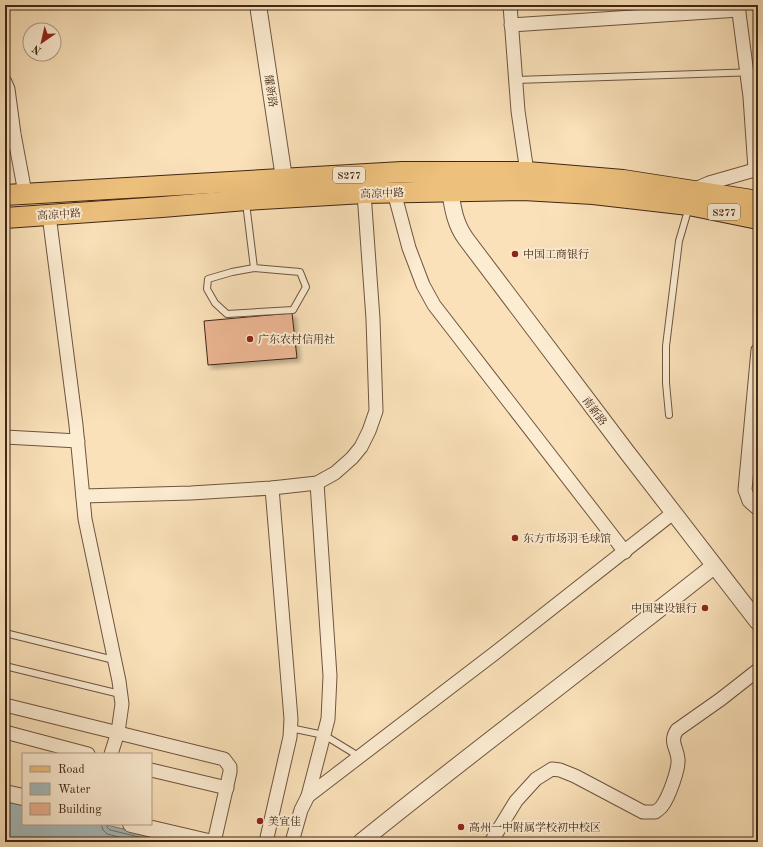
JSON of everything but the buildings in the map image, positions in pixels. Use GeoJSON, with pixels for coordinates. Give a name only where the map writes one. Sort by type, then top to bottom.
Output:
{"type":"FeatureCollection","features":[{"type":"Feature","properties":{"kind":"main road","name":"高凉中路"},"geometry":{"type":"LineString","coordinates":[[5,195],[402,172],[527,172],[623,180],[691,197],[758,219]]}},
{"type":"Feature","properties":{"kind":"main road","name":"高凉中路"},"geometry":{"type":"LineString","coordinates":[[5,218],[246,200],[394,192],[523,190],[758,201]]}},
{"type":"Feature","properties":{"kind":"street","name":"耀新路"},"geometry":{"type":"LineString","coordinates":[[258,5],[284,178]]}},
{"type":"Feature","properties":{"kind":"street"},"geometry":{"type":"LineString","coordinates":[[510,5],[518,111],[527,172]]}},
{"type":"Feature","properties":{"kind":"street"},"geometry":{"type":"LineString","coordinates":[[511,24],[738,8],[753,72],[756,169],[709,183],[691,197]]}},
{"type":"Feature","properties":{"kind":"street"},"geometry":{"type":"LineString","coordinates":[[5,82],[8,89],[14,134],[25,193]]}},
{"type":"Feature","properties":{"kind":"street","name":"南新路"},"geometry":{"type":"LineString","coordinates":[[450,191],[457,225],[466,239],[673,513],[758,622]]}},
{"type":"Feature","properties":{"kind":"street"},"geometry":{"type":"LineString","coordinates":[[394,192],[409,248],[423,285],[434,305],[625,552]]}},
{"type":"Feature","properties":{"kind":"street"},"geometry":{"type":"LineString","coordinates":[[83,496],[191,493],[272,488],[317,482],[335,473],[352,458],[361,447],[369,432],[376,411],[373,319],[364,193]]}},
{"type":"Feature","properties":{"kind":"street"},"geometry":{"type":"LineString","coordinates":[[49,215],[78,441],[86,527],[122,704],[118,732],[111,753]]}},
{"type":"Feature","properties":{"kind":"street"},"geometry":{"type":"LineString","coordinates":[[758,350],[745,490],[749,501],[758,509]]}},
{"type":"Feature","properties":{"kind":"street"},"geometry":{"type":"LineString","coordinates":[[5,437],[78,441]]}},
{"type":"Feature","properties":{"kind":"street"},"geometry":{"type":"LineString","coordinates":[[292,842],[301,810],[308,796],[328,720],[330,676],[317,482]]}},
{"type":"Feature","properties":{"kind":"street"},"geometry":{"type":"LineString","coordinates":[[266,842],[290,737],[291,719],[272,488]]}},
{"type":"Feature","properties":{"kind":"street"},"geometry":{"type":"LineString","coordinates":[[308,796],[625,552],[673,513]]}},
{"type":"Feature","properties":{"kind":"street"},"geometry":{"type":"LineString","coordinates":[[361,842],[524,713],[714,566]]}},
{"type":"Feature","properties":{"kind":"street"},"geometry":{"type":"LineString","coordinates":[[491,842],[516,801],[536,779],[552,769],[560,770],[575,776],[643,812],[655,812],[664,803],[676,773],[678,759],[673,739],[677,730],[721,699],[758,670]]}},
{"type":"Feature","properties":{"kind":"street"},"geometry":{"type":"LineString","coordinates":[[5,705],[224,759],[230,767],[227,788],[214,842]]}},
{"type":"Feature","properties":{"kind":"street"},"geometry":{"type":"LineString","coordinates":[[5,732],[84,753]]}},
{"type":"Feature","properties":{"kind":"street"},"geometry":{"type":"LineString","coordinates":[[152,770],[227,788]]}},
{"type":"Feature","properties":{"kind":"street"},"geometry":{"type":"LineString","coordinates":[[5,793],[22,797]]}},
{"type":"Feature","properties":{"kind":"street"},"geometry":{"type":"LineString","coordinates":[[134,825],[208,842]]}},
{"type":"Feature","properties":{"kind":"lane"},"geometry":{"type":"LineString","coordinates":[[516,80],[753,72]]}},
{"type":"Feature","properties":{"kind":"lane"},"geometry":{"type":"LineString","coordinates":[[669,415],[666,383],[666,346],[679,241],[691,197]]}},
{"type":"Feature","properties":{"kind":"lane"},"geometry":{"type":"LineString","coordinates":[[246,200],[254,268]]}},
{"type":"Feature","properties":{"kind":"lane"},"geometry":{"type":"LineString","coordinates":[[254,268],[300,272],[306,287],[293,310],[227,314],[215,303],[207,289],[208,279],[232,272],[254,268]]}},
{"type":"Feature","properties":{"kind":"lane"},"geometry":{"type":"LineString","coordinates":[[5,633],[114,660]]}},
{"type":"Feature","properties":{"kind":"lane"},"geometry":{"type":"LineString","coordinates":[[5,666],[120,694]]}},
{"type":"Feature","properties":{"kind":"lane"},"geometry":{"type":"LineString","coordinates":[[290,728],[324,735],[360,757]]}},
{"type":"Feature","properties":{"kind":"water"},"geometry":{"type":"Polygon","coordinates":[[[5,800],[22,804],[22,825],[107,825],[177,842],[5,842],[5,800]]]}},
{"type":"Feature","properties":{"kind":"place","name":"中国工商银行"},"geometry":{"type":"Point","coordinates":[515,254]}},
{"type":"Feature","properties":{"kind":"place","name":"广东农村信用社"},"geometry":{"type":"Point","coordinates":[250,339]}},
{"type":"Feature","properties":{"kind":"place","name":"东方市场羽毛球馆"},"geometry":{"type":"Point","coordinates":[515,538]}},
{"type":"Feature","properties":{"kind":"place","name":"中国建设银行"},"geometry":{"type":"Point","coordinates":[705,608]}},
{"type":"Feature","properties":{"kind":"place","name":"美宜佳"},"geometry":{"type":"Point","coordinates":[260,821]}},
{"type":"Feature","properties":{"kind":"place","name":"高州一中附属学校初中校区"},"geometry":{"type":"Point","coordinates":[461,827]}}]}
